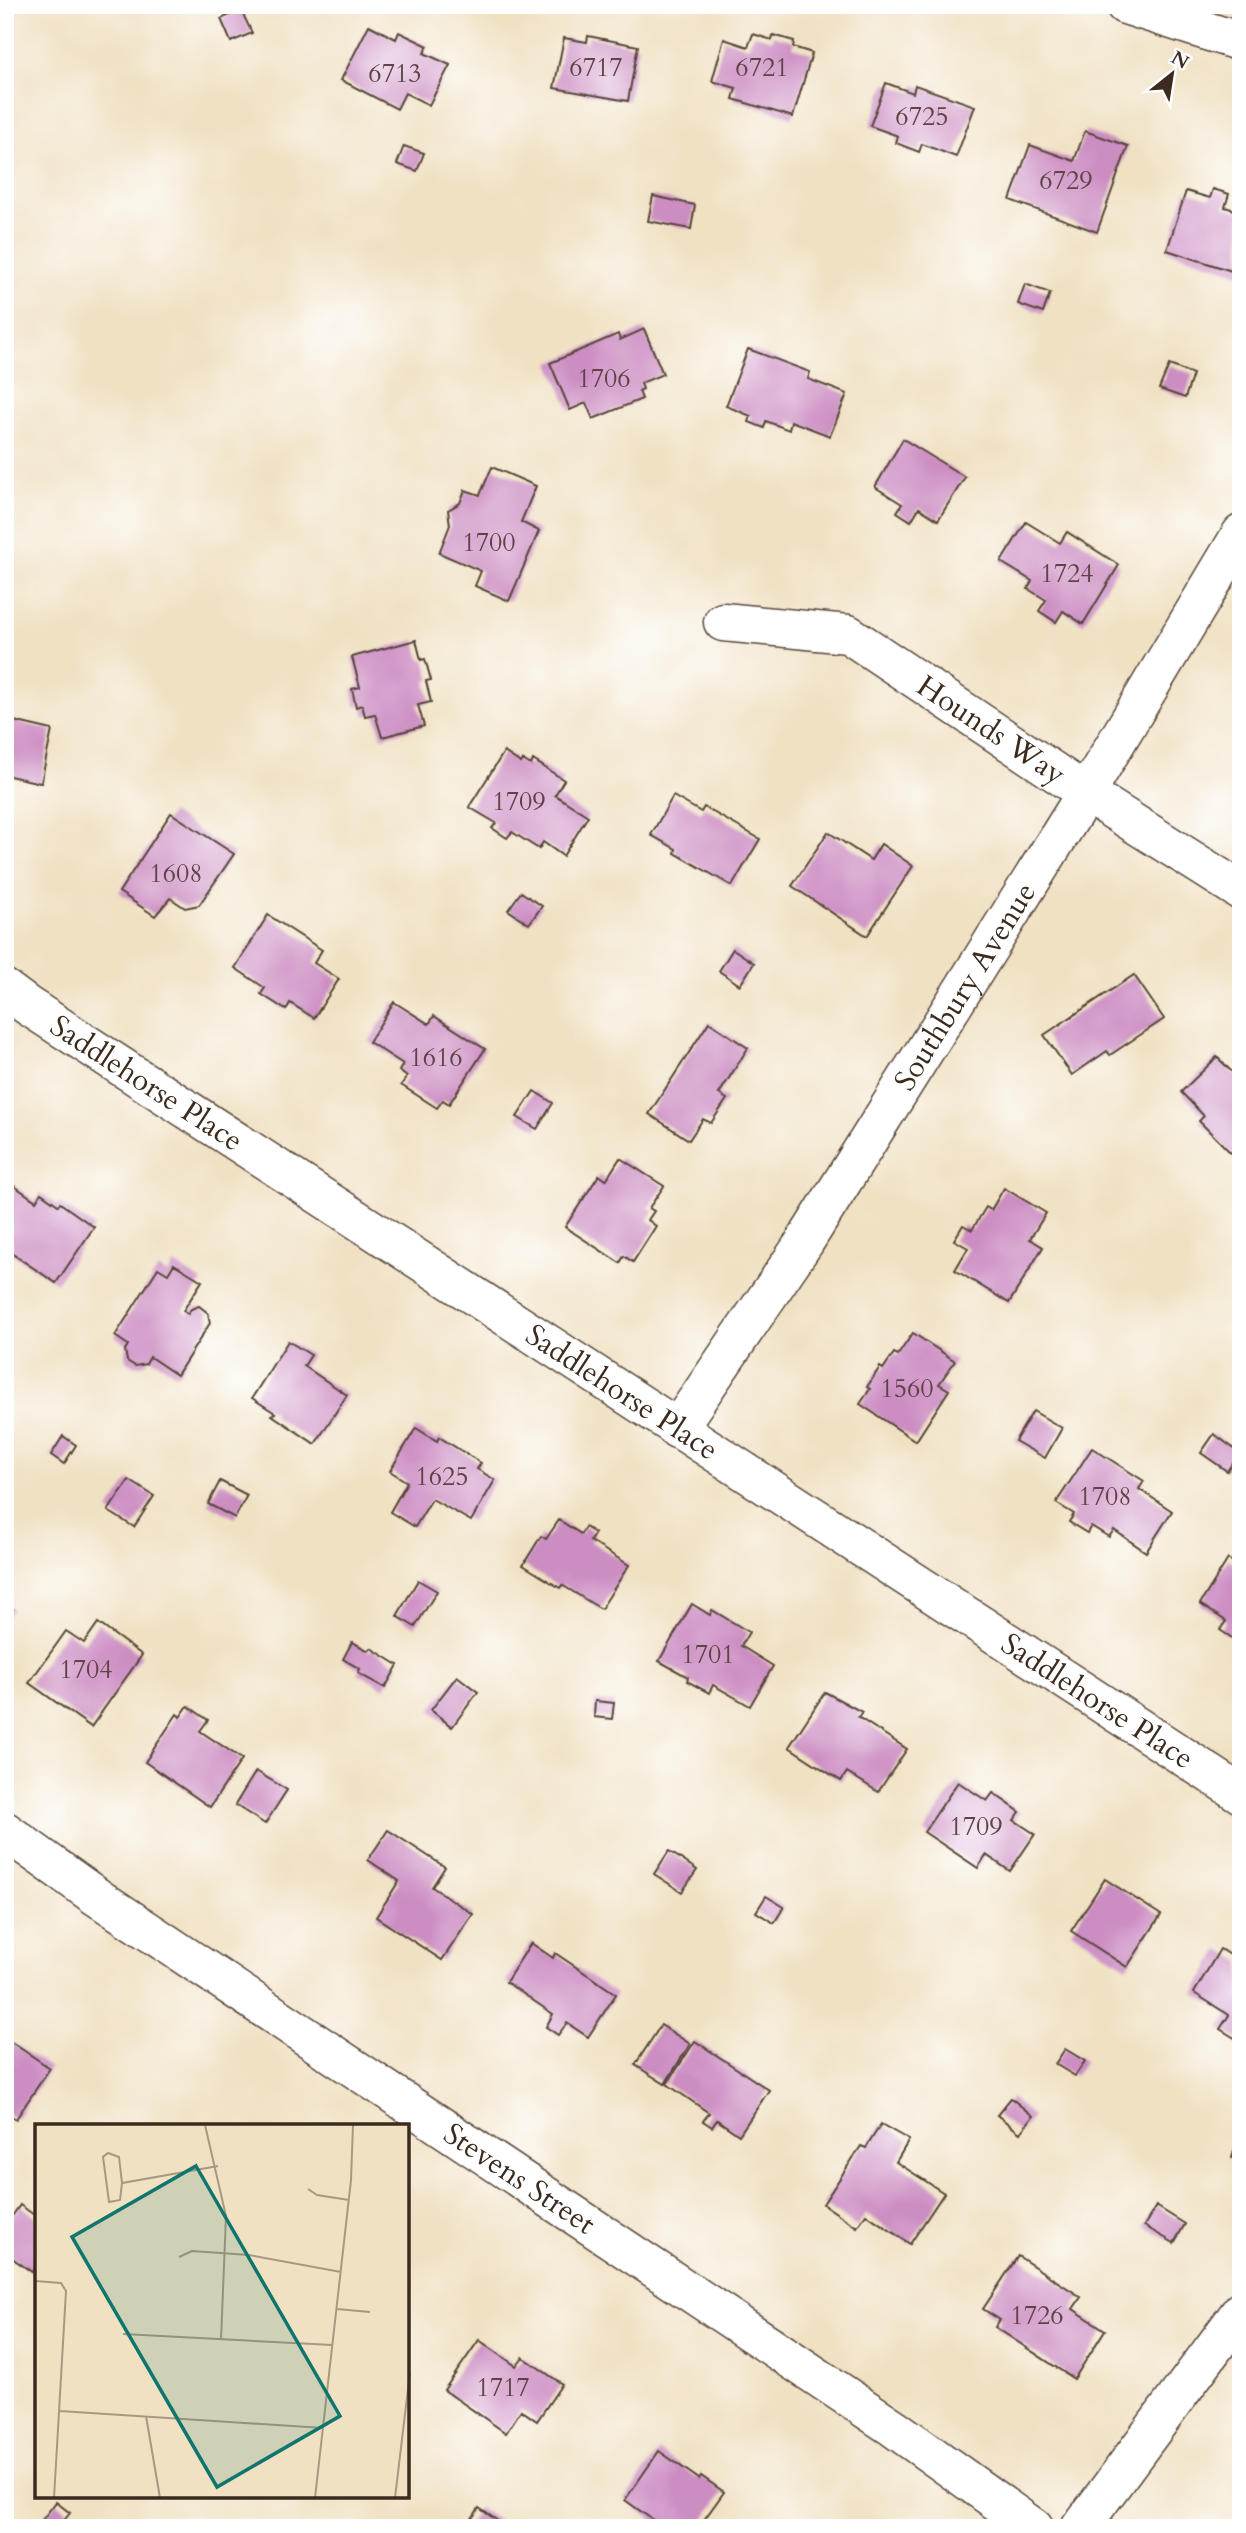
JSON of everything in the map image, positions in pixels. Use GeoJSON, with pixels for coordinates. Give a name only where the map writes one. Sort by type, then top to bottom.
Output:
{"type":"FeatureCollection","features":[{"type":"Feature","properties":{"kind":"street"},"geometry":{"type":"LineString","coordinates":[[1125,5],[1241,42]]}},
{"type":"Feature","properties":{"kind":"street","name":"Southbury Avenue"},"geometry":{"type":"LineString","coordinates":[[677,1429],[804,1243],[1086,793],[1241,534]]}},
{"type":"Feature","properties":{"kind":"street","name":"Hounds Way"},"geometry":{"type":"LineString","coordinates":[[723,622],[848,634],[1086,793],[1241,891]]}},
{"type":"Feature","properties":{"kind":"street","name":"Saddlehorse Place"},"geometry":{"type":"LineString","coordinates":[[5,989],[1241,1794]]}},
{"type":"Feature","properties":{"kind":"street","name":"Stevens Street"},"geometry":{"type":"LineString","coordinates":[[5,1831],[97,1897],[894,2428],[1034,2528]]}},
{"type":"Feature","properties":{"kind":"street"},"geometry":{"type":"LineString","coordinates":[[1080,2528],[1241,2311]]}},
{"type":"Feature","properties":{"kind":"building"},"geometry":{"type":"Polygon","coordinates":[[[241,10],[252,33],[231,42],[221,19],[241,10]]]}},
{"type":"Feature","properties":{"kind":"building"},"geometry":{"type":"Polygon","coordinates":[[[369,25],[396,39],[399,32],[428,46],[424,53],[450,65],[429,105],[405,93],[397,109],[341,80],[369,25]]]}},
{"type":"Feature","properties":{"kind":"building"},"geometry":{"type":"Polygon","coordinates":[[[753,34],[772,40],[773,35],[794,41],[793,47],[812,53],[793,117],[733,99],[736,88],[712,81],[724,39],[748,47],[753,34]]]}},
{"type":"Feature","properties":{"kind":"building"},"geometry":{"type":"Polygon","coordinates":[[[588,36],[638,46],[628,101],[554,88],[564,38],[587,42],[588,36]]]}},
{"type":"Feature","properties":{"kind":"building"},"geometry":{"type":"Polygon","coordinates":[[[886,83],[913,93],[915,85],[975,106],[956,157],[922,144],[919,152],[896,143],[898,136],[870,126],[886,83]]]}},
{"type":"Feature","properties":{"kind":"building"},"geometry":{"type":"Polygon","coordinates":[[[1085,131],[1128,146],[1097,232],[1010,200],[1030,145],[1074,161],[1085,131]]]}},
{"type":"Feature","properties":{"kind":"building"},"geometry":{"type":"Polygon","coordinates":[[[404,146],[424,153],[417,171],[397,164],[404,146]]]}},
{"type":"Feature","properties":{"kind":"building"},"geometry":{"type":"Polygon","coordinates":[[[1213,189],[1229,194],[1225,207],[1241,212],[1241,274],[1167,250],[1186,191],[1210,198],[1213,189]]]}},
{"type":"Feature","properties":{"kind":"building"},"geometry":{"type":"Polygon","coordinates":[[[653,196],[695,205],[691,229],[648,221],[653,196]]]}},
{"type":"Feature","properties":{"kind":"building"},"geometry":{"type":"Polygon","coordinates":[[[1025,284],[1050,293],[1043,313],[1018,304],[1025,284]]]}},
{"type":"Feature","properties":{"kind":"building"},"geometry":{"type":"Polygon","coordinates":[[[644,329],[663,374],[641,383],[643,389],[639,391],[642,399],[593,419],[586,403],[570,410],[550,363],[618,334],[620,340],[644,329]]]}},
{"type":"Feature","properties":{"kind":"building"},"geometry":{"type":"Polygon","coordinates":[[[748,349],[810,372],[808,379],[847,394],[830,436],[791,421],[789,430],[766,421],[764,428],[749,422],[751,416],[726,406],[748,349]]]}},
{"type":"Feature","properties":{"kind":"building"},"geometry":{"type":"Polygon","coordinates":[[[1169,365],[1193,374],[1185,398],[1159,389],[1169,365]]]}},
{"type":"Feature","properties":{"kind":"building"},"geometry":{"type":"Polygon","coordinates":[[[903,439],[965,477],[938,520],[919,508],[911,521],[897,512],[902,504],[875,487],[903,439]]]}},
{"type":"Feature","properties":{"kind":"building"},"geometry":{"type":"Polygon","coordinates":[[[492,467],[536,486],[521,522],[539,531],[509,601],[475,586],[481,571],[439,553],[450,525],[448,510],[460,503],[465,490],[480,495],[492,467]]]}},
{"type":"Feature","properties":{"kind":"building"},"geometry":{"type":"Polygon","coordinates":[[[1026,522],[1060,543],[1067,532],[1119,565],[1083,624],[1063,611],[1056,622],[1039,611],[1046,600],[1028,589],[1032,581],[1001,562],[1026,522]]]}},
{"type":"Feature","properties":{"kind":"building"},"geometry":{"type":"Polygon","coordinates":[[[416,640],[421,660],[425,659],[431,680],[426,681],[431,702],[418,705],[424,726],[382,737],[375,714],[365,716],[362,705],[356,707],[352,689],[360,687],[352,657],[416,640]]]}},
{"type":"Feature","properties":{"kind":"building"},"geometry":{"type":"Polygon","coordinates":[[[5,719],[52,730],[41,783],[5,775],[5,719]]]}},
{"type":"Feature","properties":{"kind":"building"},"geometry":{"type":"Polygon","coordinates":[[[504,752],[521,763],[523,760],[531,765],[533,760],[564,780],[555,795],[588,816],[563,856],[543,842],[539,849],[512,832],[507,838],[492,828],[496,823],[469,807],[504,752]]]}},
{"type":"Feature","properties":{"kind":"building"},"geometry":{"type":"Polygon","coordinates":[[[673,796],[701,812],[704,807],[760,839],[732,886],[675,853],[676,849],[651,835],[673,796]]]}},
{"type":"Feature","properties":{"kind":"building"},"geometry":{"type":"Polygon","coordinates":[[[171,813],[234,854],[199,905],[185,908],[170,898],[155,916],[119,892],[171,813]]]}},
{"type":"Feature","properties":{"kind":"building"},"geometry":{"type":"Polygon","coordinates":[[[828,832],[871,860],[881,844],[913,866],[867,936],[792,886],[828,832]]]}},
{"type":"Feature","properties":{"kind":"building"},"geometry":{"type":"Polygon","coordinates":[[[521,892],[542,906],[529,924],[508,910],[521,892]]]}},
{"type":"Feature","properties":{"kind":"building"},"geometry":{"type":"Polygon","coordinates":[[[268,915],[322,950],[314,963],[339,979],[314,1018],[290,1003],[286,1010],[261,994],[265,988],[235,968],[268,915]]]}},
{"type":"Feature","properties":{"kind":"building"},"geometry":{"type":"Polygon","coordinates":[[[733,949],[754,963],[740,985],[719,971],[733,949]]]}},
{"type":"Feature","properties":{"kind":"building"},"geometry":{"type":"Polygon","coordinates":[[[1134,975],[1164,1019],[1110,1055],[1107,1051],[1072,1075],[1044,1035],[1134,975]]]}},
{"type":"Feature","properties":{"kind":"building"},"geometry":{"type":"Polygon","coordinates":[[[394,1002],[429,1024],[434,1016],[485,1049],[449,1104],[443,1100],[437,1108],[401,1085],[407,1077],[399,1071],[403,1064],[369,1042],[394,1002]]]}},
{"type":"Feature","properties":{"kind":"building"},"geometry":{"type":"Polygon","coordinates":[[[709,1022],[748,1048],[719,1094],[727,1099],[711,1123],[703,1119],[689,1140],[649,1114],[709,1022]]]}},
{"type":"Feature","properties":{"kind":"building"},"geometry":{"type":"Polygon","coordinates":[[[1217,1057],[1236,1076],[1241,1072],[1241,1163],[1199,1121],[1204,1116],[1181,1092],[1217,1057]]]}},
{"type":"Feature","properties":{"kind":"building"},"geometry":{"type":"Polygon","coordinates":[[[534,1091],[553,1103],[537,1129],[517,1117],[534,1091]]]}},
{"type":"Feature","properties":{"kind":"building"},"geometry":{"type":"Polygon","coordinates":[[[620,1158],[664,1186],[649,1208],[654,1211],[648,1220],[656,1226],[633,1262],[624,1256],[620,1263],[565,1227],[599,1175],[606,1180],[620,1158]]]}},
{"type":"Feature","properties":{"kind":"building"},"geometry":{"type":"Polygon","coordinates":[[[13,1185],[36,1201],[41,1193],[94,1227],[56,1283],[5,1249],[11,1241],[5,1237],[5,1197],[13,1185]]]}},
{"type":"Feature","properties":{"kind":"building"},"geometry":{"type":"Polygon","coordinates":[[[1004,1188],[1046,1213],[1030,1239],[1043,1247],[1009,1303],[955,1270],[968,1248],[954,1240],[963,1225],[972,1230],[986,1207],[991,1210],[1004,1188]]]}},
{"type":"Feature","properties":{"kind":"building"},"geometry":{"type":"Polygon","coordinates":[[[174,1264],[202,1281],[183,1311],[188,1314],[191,1309],[199,1306],[208,1313],[210,1323],[177,1375],[150,1357],[146,1364],[135,1366],[127,1361],[125,1350],[128,1345],[115,1336],[158,1268],[168,1274],[174,1264]]]}},
{"type":"Feature","properties":{"kind":"building"},"geometry":{"type":"Polygon","coordinates":[[[913,1333],[955,1361],[939,1384],[949,1390],[916,1441],[860,1404],[880,1367],[883,1369],[894,1353],[898,1355],[913,1333]]]}},
{"type":"Feature","properties":{"kind":"building"},"geometry":{"type":"Polygon","coordinates":[[[288,1341],[311,1355],[304,1366],[347,1395],[315,1444],[252,1398],[288,1341]]]}},
{"type":"Feature","properties":{"kind":"building"},"geometry":{"type":"Polygon","coordinates":[[[1033,1411],[1062,1428],[1045,1458],[1015,1441],[1033,1411]]]}},
{"type":"Feature","properties":{"kind":"building"},"geometry":{"type":"Polygon","coordinates":[[[416,1428],[437,1441],[439,1437],[481,1463],[477,1469],[495,1480],[471,1521],[432,1499],[415,1527],[390,1512],[407,1482],[390,1471],[416,1428]]]}},
{"type":"Feature","properties":{"kind":"building"},"geometry":{"type":"Polygon","coordinates":[[[1214,1434],[1240,1453],[1227,1471],[1201,1453],[1214,1434]]]}},
{"type":"Feature","properties":{"kind":"building"},"geometry":{"type":"Polygon","coordinates":[[[63,1436],[76,1445],[64,1464],[51,1455],[63,1436]]]}},
{"type":"Feature","properties":{"kind":"building"},"geometry":{"type":"Polygon","coordinates":[[[1092,1448],[1144,1481],[1139,1489],[1172,1511],[1146,1552],[1114,1530],[1109,1537],[1091,1526],[1087,1533],[1069,1522],[1074,1514],[1056,1503],[1092,1448]]]}},
{"type":"Feature","properties":{"kind":"building"},"geometry":{"type":"Polygon","coordinates":[[[129,1480],[154,1496],[134,1527],[108,1511],[129,1480]]]}},
{"type":"Feature","properties":{"kind":"building"},"geometry":{"type":"Polygon","coordinates":[[[220,1481],[247,1495],[235,1518],[208,1504],[220,1481]]]}},
{"type":"Feature","properties":{"kind":"building"},"geometry":{"type":"Polygon","coordinates":[[[559,1520],[581,1534],[585,1527],[595,1533],[590,1541],[629,1565],[601,1609],[523,1565],[541,1536],[546,1539],[559,1520]]]}},
{"type":"Feature","properties":{"kind":"building"},"geometry":{"type":"Polygon","coordinates":[[[1228,1559],[1241,1567],[1241,1644],[1220,1630],[1226,1621],[1200,1604],[1228,1559]]]}},
{"type":"Feature","properties":{"kind":"building"},"geometry":{"type":"Polygon","coordinates":[[[418,1580],[437,1591],[415,1627],[397,1616],[418,1580]]]}},
{"type":"Feature","properties":{"kind":"building"},"geometry":{"type":"Polygon","coordinates":[[[5,1604],[13,1609],[5,1620],[5,1604]]]}},
{"type":"Feature","properties":{"kind":"building"},"geometry":{"type":"Polygon","coordinates":[[[692,1604],[710,1615],[712,1610],[749,1632],[741,1646],[773,1666],[750,1706],[713,1685],[709,1693],[687,1681],[688,1677],[659,1661],[692,1604]]]}},
{"type":"Feature","properties":{"kind":"building"},"geometry":{"type":"Polygon","coordinates":[[[98,1623],[142,1655],[91,1727],[29,1683],[66,1631],[84,1643],[98,1623]]]}},
{"type":"Feature","properties":{"kind":"building"},"geometry":{"type":"Polygon","coordinates":[[[352,1642],[369,1651],[371,1648],[398,1665],[385,1688],[358,1673],[360,1669],[343,1659],[352,1642]]]}},
{"type":"Feature","properties":{"kind":"building"},"geometry":{"type":"Polygon","coordinates":[[[457,1676],[478,1692],[452,1727],[431,1710],[457,1676]]]}},
{"type":"Feature","properties":{"kind":"building"},"geometry":{"type":"Polygon","coordinates":[[[825,1692],[862,1712],[858,1717],[907,1749],[878,1792],[847,1772],[841,1781],[789,1747],[825,1692]]]}},
{"type":"Feature","properties":{"kind":"building"},"geometry":{"type":"Polygon","coordinates":[[[595,1701],[614,1703],[612,1719],[594,1717],[595,1701]]]}},
{"type":"Feature","properties":{"kind":"building"},"geometry":{"type":"Polygon","coordinates":[[[188,1706],[208,1720],[200,1731],[242,1759],[210,1807],[145,1762],[177,1714],[180,1717],[188,1706]]]}},
{"type":"Feature","properties":{"kind":"building"},"geometry":{"type":"Polygon","coordinates":[[[256,1771],[287,1790],[265,1824],[235,1805],[256,1771]]]}},
{"type":"Feature","properties":{"kind":"building"},"geometry":{"type":"Polygon","coordinates":[[[958,1782],[987,1801],[993,1793],[1020,1812],[1014,1820],[1035,1834],[1010,1871],[986,1855],[978,1868],[924,1832],[958,1782]]]}},
{"type":"Feature","properties":{"kind":"building"},"geometry":{"type":"Polygon","coordinates":[[[388,1830],[445,1867],[432,1887],[473,1914],[442,1960],[376,1917],[399,1881],[368,1860],[388,1830]]]}},
{"type":"Feature","properties":{"kind":"building"},"geometry":{"type":"Polygon","coordinates":[[[669,1851],[697,1870],[682,1892],[654,1874],[669,1851]]]}},
{"type":"Feature","properties":{"kind":"building"},"geometry":{"type":"Polygon","coordinates":[[[1105,1879],[1161,1915],[1127,1967],[1071,1931],[1105,1879]]]}},
{"type":"Feature","properties":{"kind":"building"},"geometry":{"type":"Polygon","coordinates":[[[766,1896],[784,1907],[774,1923],[756,1912],[766,1896]]]}},
{"type":"Feature","properties":{"kind":"building"},"geometry":{"type":"Polygon","coordinates":[[[531,1943],[553,1958],[555,1953],[616,1994],[588,2037],[567,2023],[558,2035],[546,2027],[553,2014],[506,1982],[531,1943]]]}},
{"type":"Feature","properties":{"kind":"building"},"geometry":{"type":"Polygon","coordinates":[[[1220,1949],[1241,1961],[1241,2042],[1220,2029],[1229,2015],[1194,1993],[1220,1949]]]}},
{"type":"Feature","properties":{"kind":"building"},"geometry":{"type":"Polygon","coordinates":[[[661,2025],[690,2044],[665,2084],[635,2065],[661,2025]]]}},
{"type":"Feature","properties":{"kind":"building"},"geometry":{"type":"Polygon","coordinates":[[[5,2038],[50,2068],[16,2119],[5,2112],[5,2038]]]}},
{"type":"Feature","properties":{"kind":"building"},"geometry":{"type":"Polygon","coordinates":[[[695,2041],[769,2090],[739,2135],[717,2120],[712,2127],[703,2121],[709,2113],[667,2084],[695,2041]]]}},
{"type":"Feature","properties":{"kind":"building"},"geometry":{"type":"Polygon","coordinates":[[[1065,2049],[1085,2061],[1075,2076],[1055,2064],[1065,2049]]]}},
{"type":"Feature","properties":{"kind":"building"},"geometry":{"type":"Polygon","coordinates":[[[1011,2098],[1033,2116],[1020,2133],[997,2115],[1011,2098]]]}},
{"type":"Feature","properties":{"kind":"building"},"geometry":{"type":"Polygon","coordinates":[[[881,2124],[909,2140],[896,2162],[944,2193],[910,2244],[866,2214],[857,2227],[823,2204],[861,2146],[866,2148],[881,2124]]]}},
{"type":"Feature","properties":{"kind":"building"},"geometry":{"type":"Polygon","coordinates":[[[1238,2137],[1241,2138],[1241,2160],[1232,2158],[1238,2137]]]}},
{"type":"Feature","properties":{"kind":"building"},"geometry":{"type":"Polygon","coordinates":[[[20,2205],[35,2216],[35,2268],[32,2272],[5,2253],[5,2226],[20,2205]]]}},
{"type":"Feature","properties":{"kind":"building"},"geometry":{"type":"Polygon","coordinates":[[[1156,2206],[1185,2224],[1174,2243],[1144,2226],[1156,2206]]]}},
{"type":"Feature","properties":{"kind":"building"},"geometry":{"type":"Polygon","coordinates":[[[1018,2256],[1081,2297],[1073,2309],[1105,2330],[1074,2379],[995,2327],[1000,2320],[983,2309],[1018,2256]]]}},
{"type":"Feature","properties":{"kind":"building"},"geometry":{"type":"Polygon","coordinates":[[[479,2340],[516,2366],[523,2357],[562,2384],[537,2421],[521,2410],[506,2433],[444,2390],[479,2340]]]}},
{"type":"Feature","properties":{"kind":"building"},"geometry":{"type":"Polygon","coordinates":[[[659,2451],[699,2479],[701,2476],[724,2492],[698,2528],[664,2528],[625,2500],[659,2451]]]}},
{"type":"Feature","properties":{"kind":"building"},"geometry":{"type":"Polygon","coordinates":[[[56,2502],[70,2513],[58,2528],[52,2528],[42,2520],[56,2502]]]}},
{"type":"Feature","properties":{"kind":"building"},"geometry":{"type":"Polygon","coordinates":[[[479,2508],[508,2528],[469,2528],[467,2526],[479,2508]]]}}]}
